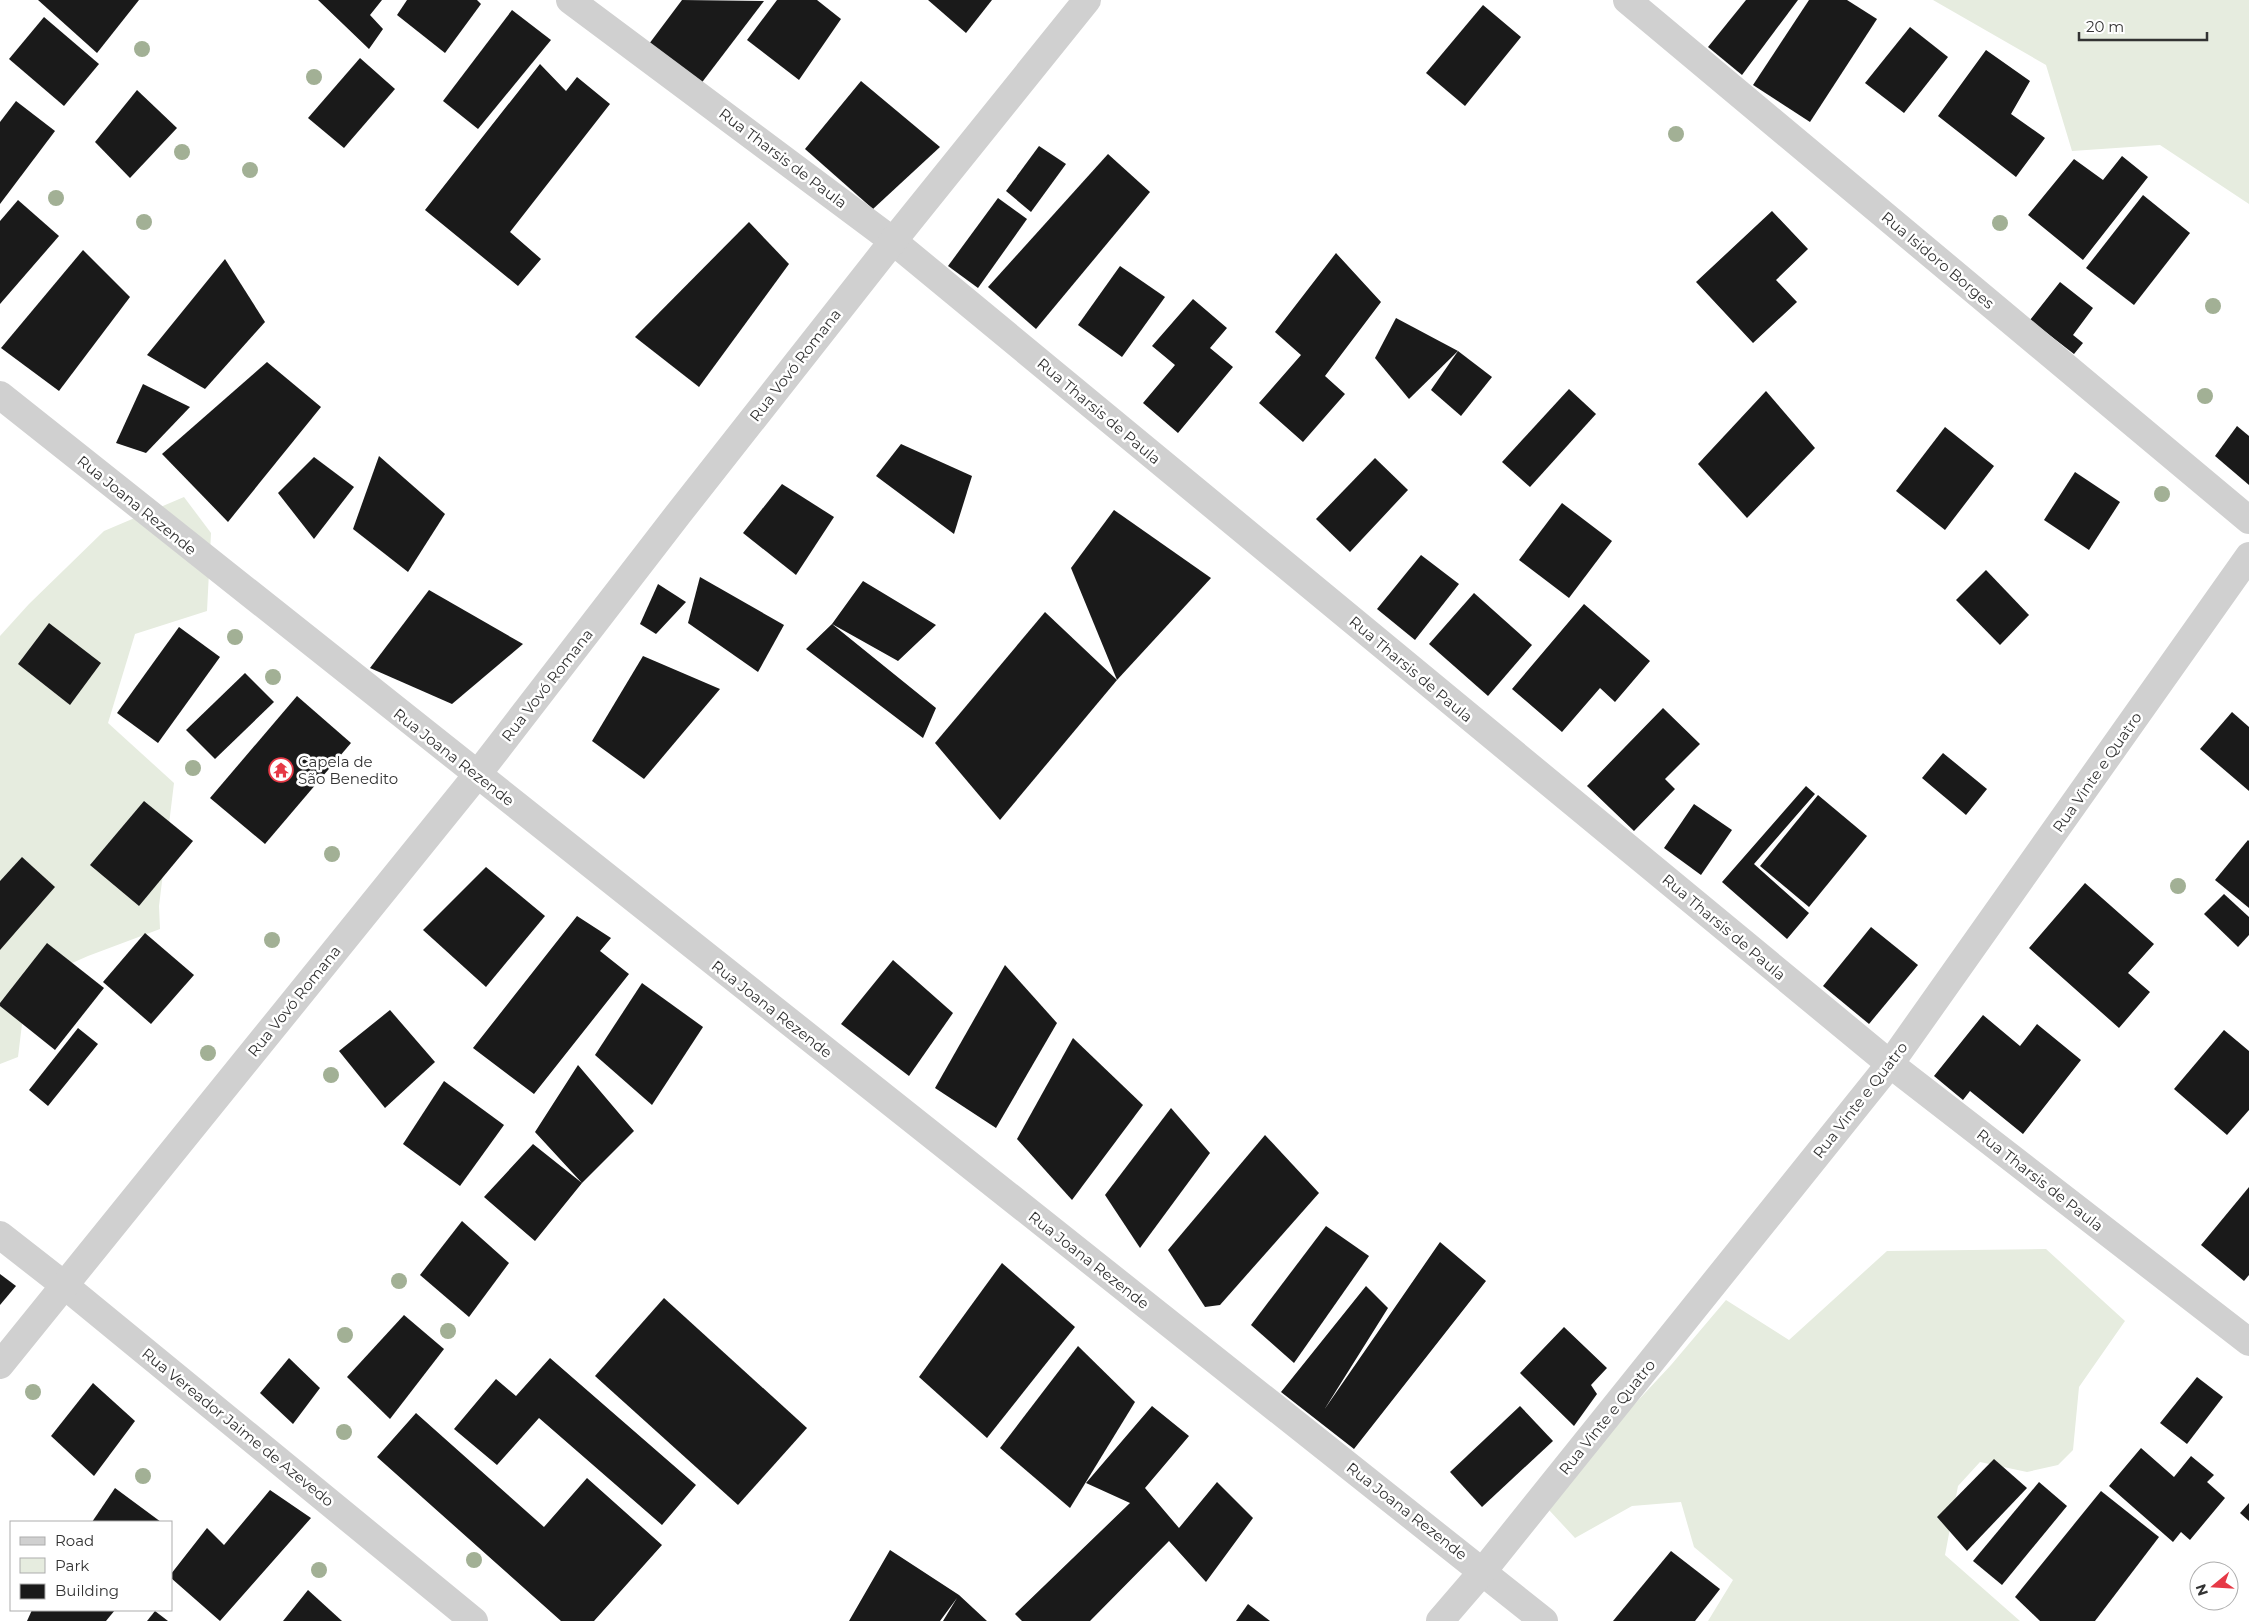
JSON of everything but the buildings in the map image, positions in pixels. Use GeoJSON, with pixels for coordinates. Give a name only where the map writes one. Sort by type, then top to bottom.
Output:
{"type":"FeatureCollection","features":[{"type":"Feature","properties":{"kind":"street","name":"Rua Tharsis de Paula"},"geometry":{"type":"LineString","coordinates":[[570,0],[893,241],[1890,1064],[2249,1342]]}},
{"type":"Feature","properties":{"kind":"street","name":"Rua Vovó Romana"},"geometry":{"type":"LineString","coordinates":[[0,1365],[477,775],[679,513],[893,241],[1087,0]]}},
{"type":"Feature","properties":{"kind":"street","name":"Rua Isidoro Borges"},"geometry":{"type":"LineString","coordinates":[[1627,0],[2249,520]]}},
{"type":"Feature","properties":{"kind":"street","name":"Rua Joana Rezende"},"geometry":{"type":"LineString","coordinates":[[0,395],[1544,1621]]}},
{"type":"Feature","properties":{"kind":"street","name":"Rua Vinte e Quatro"},"geometry":{"type":"LineString","coordinates":[[1440,1621],[1483,1571],[1890,1064],[2249,556]]}},
{"type":"Feature","properties":{"kind":"street","name":"Rua Vereador Jaime de Azevedo"},"geometry":{"type":"LineString","coordinates":[[0,1235],[64,1285],[474,1621]]}},
{"type":"Feature","properties":{"kind":"green space"},"geometry":{"type":"Polygon","coordinates":[[[1933,0],[2249,0],[2249,204],[2160,145],[2072,151],[2046,65],[1933,0]]]}},
{"type":"Feature","properties":{"kind":"green space"},"geometry":{"type":"Polygon","coordinates":[[[184,497],[211,533],[207,611],[135,634],[108,723],[174,783],[159,906],[160,929],[88,956],[27,983],[18,1057],[0,1064],[0,636],[29,604],[104,531],[184,497]]]}},
{"type":"Feature","properties":{"kind":"green space"},"geometry":{"type":"Polygon","coordinates":[[[2046,1249],[2125,1321],[2079,1387],[2073,1450],[2058,1465],[2027,1472],[1980,1462],[1958,1486],[1945,1555],[2020,1621],[1708,1621],[1733,1580],[1694,1547],[1681,1502],[1632,1506],[1575,1538],[1549,1510],[1605,1436],[1671,1365],[1726,1300],[1789,1340],[1887,1251],[2046,1249]]]}},
{"type":"Feature","properties":{"kind":"place","name":"Capela de São Benedito"},"geometry":{"type":"Point","coordinates":[281,770]}}]}
